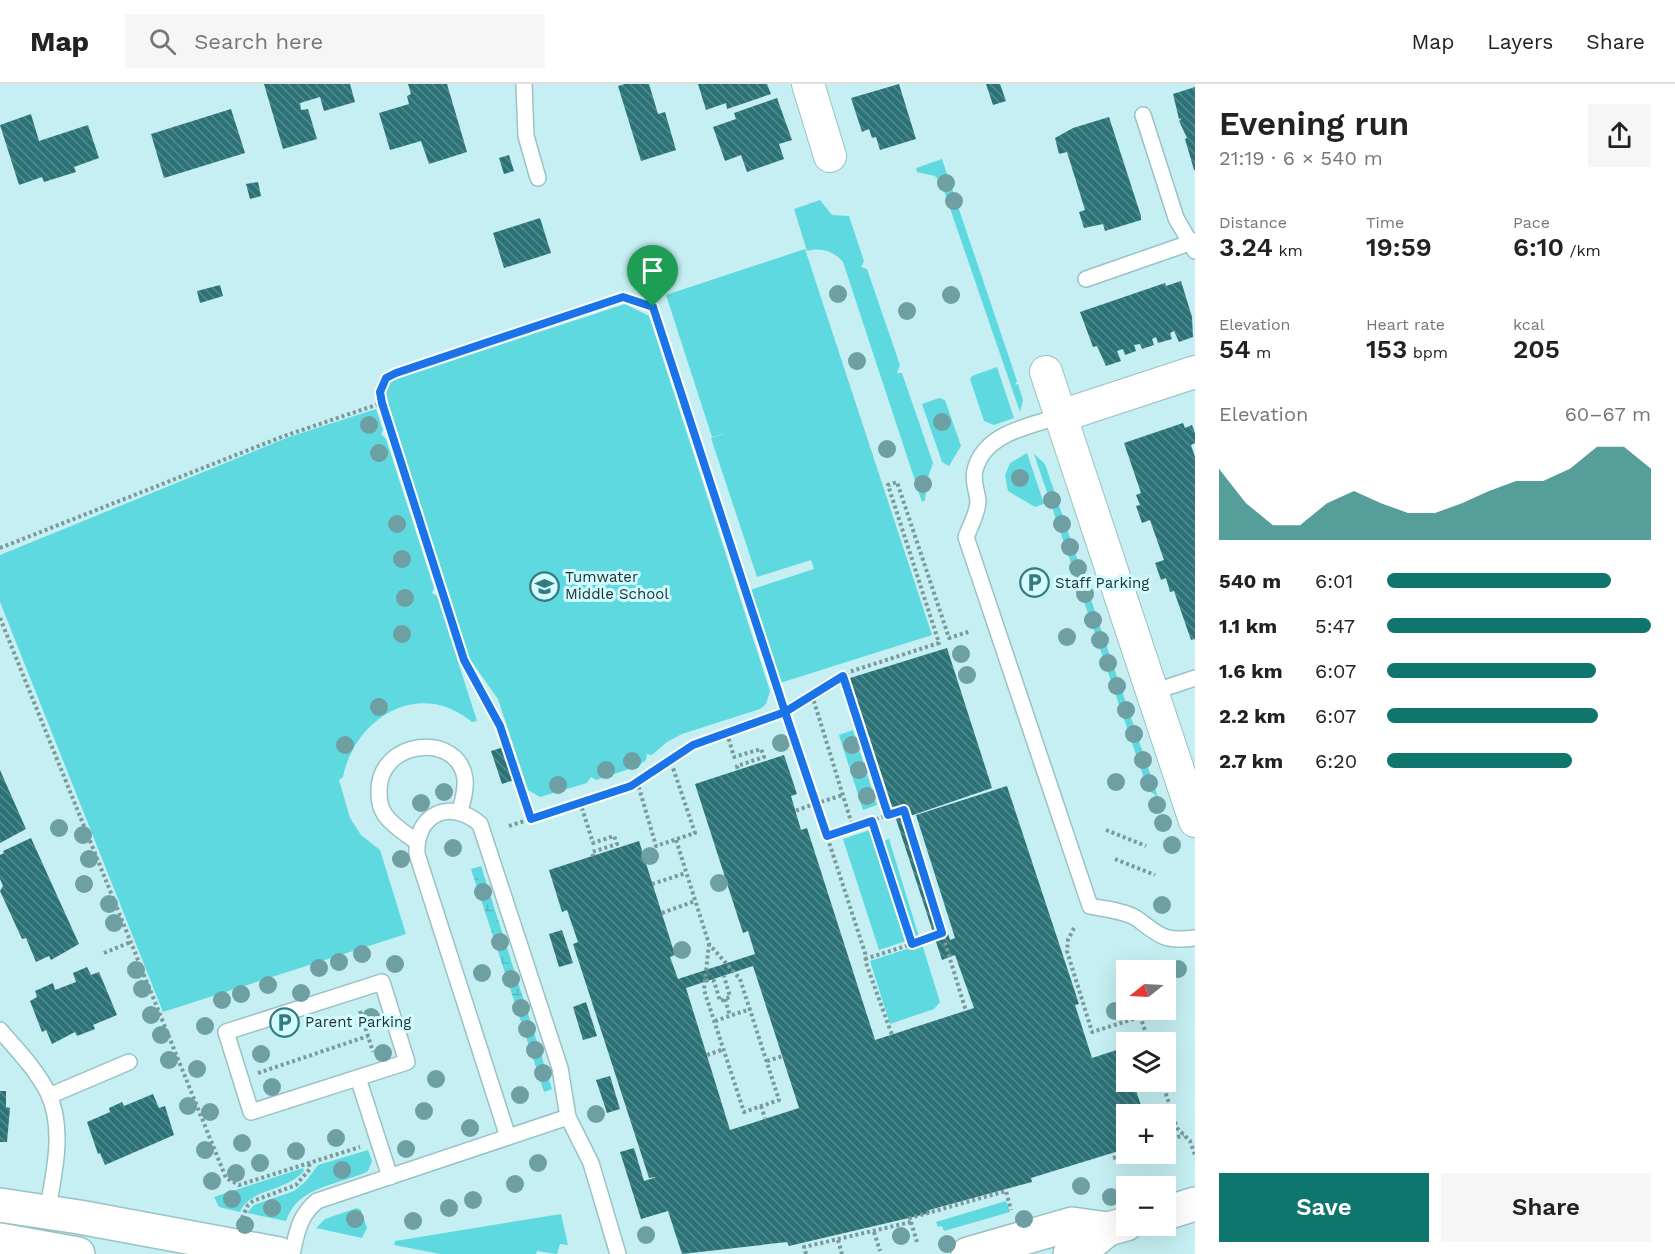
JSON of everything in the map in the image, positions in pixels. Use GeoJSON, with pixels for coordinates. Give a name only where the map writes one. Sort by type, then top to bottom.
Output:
{"type":"FeatureCollection","features":[{"type":"Feature","properties":{"kind":"street"},"geometry":{"type":"LineString","coordinates":[[808,84],[830,156]]}},
{"type":"Feature","properties":{"kind":"street"},"geometry":{"type":"LineString","coordinates":[[1046,372],[1195,821]]}},
{"type":"Feature","properties":{"kind":"street"},"geometry":{"type":"LineString","coordinates":[[1061,416],[1195,372]]}},
{"type":"Feature","properties":{"kind":"street"},"geometry":{"type":"LineString","coordinates":[[1176,1210],[1195,1204]]}},
{"type":"Feature","properties":{"kind":"street"},"geometry":{"type":"LineString","coordinates":[[0,1206],[47,1212],[279,1254]]}},
{"type":"Feature","properties":{"kind":"street"},"geometry":{"type":"LineString","coordinates":[[40,1250],[47,1212]]}},
{"type":"Feature","properties":{"kind":"street"},"geometry":{"type":"LineString","coordinates":[[968,1254],[1072,1224],[1116,1226]]}},
{"type":"Feature","properties":{"kind":"street"},"geometry":{"type":"LineString","coordinates":[[1070,1254],[1081,1251],[1116,1227]]}},
{"type":"Feature","properties":{"kind":"street"},"geometry":{"type":"LineString","coordinates":[[0,1240],[40,1250],[78,1254]]}},
{"type":"Feature","properties":{"kind":"lane"},"geometry":{"type":"LineString","coordinates":[[524,84],[526,136],[538,178]]}},
{"type":"Feature","properties":{"kind":"lane"},"geometry":{"type":"LineString","coordinates":[[1086,279],[1194,245],[1176,218],[1143,115]]}},
{"type":"Feature","properties":{"kind":"lane"},"geometry":{"type":"LineString","coordinates":[[1061,416],[1007,434],[993,442],[981,454],[975,470],[974,486],[978,502],[966,537],[1090,906],[1134,917],[1147,929],[1161,937],[1178,940],[1195,938]]}},
{"type":"Feature","properties":{"kind":"lane"},"geometry":{"type":"LineString","coordinates":[[1152,692],[1195,678]]}},
{"type":"Feature","properties":{"kind":"lane"},"geometry":{"type":"LineString","coordinates":[[417,842],[384,813],[379,799],[381,777],[392,759],[404,750],[418,747],[433,748],[447,753],[458,764],[465,777],[465,793],[460,811]]}},
{"type":"Feature","properties":{"kind":"lane"},"geometry":{"type":"LineString","coordinates":[[508,1137],[417,854],[420,830],[432,817],[448,810],[460,811],[480,824],[560,1068],[568,1117],[591,1163],[618,1254]]}},
{"type":"Feature","properties":{"kind":"lane"},"geometry":{"type":"LineString","coordinates":[[381,982],[407,1062],[251,1112],[241,1078],[226,1032],[381,982]]}},
{"type":"Feature","properties":{"kind":"lane"},"geometry":{"type":"LineString","coordinates":[[0,1030],[37,1074],[49,1096],[57,1141],[47,1212]]}},
{"type":"Feature","properties":{"kind":"lane"},"geometry":{"type":"LineString","coordinates":[[49,1096],[129,1062]]}},
{"type":"Feature","properties":{"kind":"lane"},"geometry":{"type":"LineString","coordinates":[[358,1078],[390,1177]]}},
{"type":"Feature","properties":{"kind":"lane"},"geometry":{"type":"LineString","coordinates":[[292,1254],[299,1223],[307,1210],[317,1201],[568,1117]]}},
{"type":"Feature","properties":{"kind":"path"},"geometry":{"type":"LineString","coordinates":[[531,819],[500,726],[464,660],[380,392],[386,378],[396,373],[623,297],[653,307],[814,804],[827,836],[865,959],[892,1035]]}},
{"type":"Feature","properties":{"kind":"path"},"geometry":{"type":"LineString","coordinates":[[0,548],[284,436],[382,403]]}},
{"type":"Feature","properties":{"kind":"path"},"geometry":{"type":"LineString","coordinates":[[509,826],[637,781],[693,745],[785,712],[843,676],[939,643],[888,485],[897,482],[949,638],[971,631]]}},
{"type":"Feature","properties":{"kind":"path"},"geometry":{"type":"LineString","coordinates":[[0,618],[226,1178],[239,1185],[379,1141]]}},
{"type":"Feature","properties":{"kind":"path"},"geometry":{"type":"LineString","coordinates":[[843,676],[888,815]]}},
{"type":"Feature","properties":{"kind":"path"},"geometry":{"type":"LineString","coordinates":[[812,695],[853,828]]}},
{"type":"Feature","properties":{"kind":"path"},"geometry":{"type":"LineString","coordinates":[[727,734],[735,757],[761,749],[764,757],[737,766],[738,770]]}},
{"type":"Feature","properties":{"kind":"path"},"geometry":{"type":"LineString","coordinates":[[637,781],[656,846],[695,833],[670,759]]}},
{"type":"Feature","properties":{"kind":"path"},"geometry":{"type":"LineString","coordinates":[[795,811],[843,795]]}},
{"type":"Feature","properties":{"kind":"path"},"geometry":{"type":"LineString","coordinates":[[580,802],[593,843],[614,836],[617,844],[592,852],[593,856]]}},
{"type":"Feature","properties":{"kind":"path"},"geometry":{"type":"LineString","coordinates":[[827,836],[904,810],[966,1011]]}},
{"type":"Feature","properties":{"kind":"path"},"geometry":{"type":"LineString","coordinates":[[872,821],[912,944]]}},
{"type":"Feature","properties":{"kind":"path"},"geometry":{"type":"LineString","coordinates":[[1106,830],[1146,846]]}},
{"type":"Feature","properties":{"kind":"path"},"geometry":{"type":"LineString","coordinates":[[676,840],[709,944],[740,980],[779,1100],[744,1112],[705,990],[709,944]]}},
{"type":"Feature","properties":{"kind":"path"},"geometry":{"type":"LineString","coordinates":[[1115,859],[1155,875]]}},
{"type":"Feature","properties":{"kind":"path"},"geometry":{"type":"LineString","coordinates":[[652,884],[686,873]]}},
{"type":"Feature","properties":{"kind":"path"},"geometry":{"type":"LineString","coordinates":[[662,913],[695,901]]}},
{"type":"Feature","properties":{"kind":"path"},"geometry":{"type":"LineString","coordinates":[[1074,928],[1068,940],[1067,951],[1092,1032],[1130,1020]]}},
{"type":"Feature","properties":{"kind":"path"},"geometry":{"type":"LineString","coordinates":[[865,959],[942,933]]}},
{"type":"Feature","properties":{"kind":"path"},"geometry":{"type":"LineString","coordinates":[[104,953],[131,942]]}},
{"type":"Feature","properties":{"kind":"path"},"geometry":{"type":"LineString","coordinates":[[706,980],[714,981],[720,1000],[725,999],[730,997],[724,976]]}},
{"type":"Feature","properties":{"kind":"path"},"geometry":{"type":"LineString","coordinates":[[725,999],[730,1016]]}},
{"type":"Feature","properties":{"kind":"path"},"geometry":{"type":"LineString","coordinates":[[715,1021],[750,1009]]}},
{"type":"Feature","properties":{"kind":"path"},"geometry":{"type":"LineString","coordinates":[[241,1078],[368,1036]]}},
{"type":"Feature","properties":{"kind":"path"},"geometry":{"type":"LineString","coordinates":[[707,1055],[724,1049]]}},
{"type":"Feature","properties":{"kind":"path"},"geometry":{"type":"LineString","coordinates":[[767,1061],[783,1056]]}},
{"type":"Feature","properties":{"kind":"path"},"geometry":{"type":"LineString","coordinates":[[1165,1092],[1177,1128],[1190,1141],[1195,1155]]}},
{"type":"Feature","properties":{"kind":"path"},"geometry":{"type":"LineString","coordinates":[[761,1106],[765,1118]]}},
{"type":"Feature","properties":{"kind":"path"},"geometry":{"type":"LineString","coordinates":[[1176,1138],[1184,1135]]}},
{"type":"Feature","properties":{"kind":"path"},"geometry":{"type":"LineString","coordinates":[[242,1219],[248,1204],[296,1185],[310,1169],[309,1164]]}},
{"type":"Feature","properties":{"kind":"path"},"geometry":{"type":"LineString","coordinates":[[916,1242],[910,1218],[1006,1191],[1013,1217]]}},
{"type":"Feature","properties":{"kind":"path"},"geometry":{"type":"LineString","coordinates":[[806,1254],[804,1247],[911,1222]]}},
{"type":"Feature","properties":{"kind":"path"},"geometry":{"type":"LineString","coordinates":[[874,1232],[880,1251]]}},
{"type":"Feature","properties":{"kind":"path"},"geometry":{"type":"LineString","coordinates":[[838,1240],[842,1254]]}},
{"type":"Feature","properties":{"kind":"green space"},"geometry":{"type":"Polygon","coordinates":[[[942,159],[1017,381],[1015,385],[1018,384],[1023,400],[1020,412],[942,185],[935,176],[917,172],[916,168],[942,159]]]}},
{"type":"Feature","properties":{"kind":"green space"},"geometry":{"type":"Polygon","coordinates":[[[820,200],[832,215],[849,216],[864,261],[861,267],[867,269],[900,365],[897,373],[902,373],[933,463],[927,480],[925,500],[922,502],[843,262],[836,255],[827,251],[817,249],[807,251],[794,209],[820,200]]]}},
{"type":"Feature","properties":{"kind":"green space"},"geometry":{"type":"Polygon","coordinates":[[[805,249],[932,635],[780,683],[750,590],[814,569],[811,560],[757,577],[711,438],[726,433],[712,437],[666,295],[805,249]]]}},
{"type":"Feature","properties":{"kind":"green space"},"geometry":{"type":"Polygon","coordinates":[[[625,304],[649,316],[770,691],[766,704],[760,709],[682,734],[667,742],[652,755],[647,754],[646,760],[638,766],[596,780],[591,777],[587,783],[540,797],[528,790],[498,699],[469,658],[385,393],[389,383],[395,379],[625,304]]]}},
{"type":"Feature","properties":{"kind":"green space"},"geometry":{"type":"Polygon","coordinates":[[[997,367],[1014,418],[994,425],[984,421],[970,379],[972,376],[997,367]]]}},
{"type":"Feature","properties":{"kind":"green space"},"geometry":{"type":"Polygon","coordinates":[[[939,398],[945,400],[961,446],[949,466],[942,462],[922,404],[939,398]]]}},
{"type":"Feature","properties":{"kind":"green space"},"geometry":{"type":"Polygon","coordinates":[[[376,409],[383,430],[381,434],[386,439],[434,588],[432,593],[437,596],[477,721],[472,722],[452,709],[432,704],[411,704],[392,710],[375,722],[361,737],[350,756],[343,777],[339,780],[350,818],[361,835],[380,850],[406,934],[163,1012],[0,602],[0,555],[289,437],[376,409]]]}},
{"type":"Feature","properties":{"kind":"green space"},"geometry":{"type":"Polygon","coordinates":[[[1027,453],[1044,504],[1035,507],[1008,491],[1005,475],[1010,463],[1027,453]]]}},
{"type":"Feature","properties":{"kind":"green space"},"geometry":{"type":"Polygon","coordinates":[[[1034,454],[1045,464],[1158,797],[1148,790],[1034,454]]]}},
{"type":"Feature","properties":{"kind":"green space"},"geometry":{"type":"Polygon","coordinates":[[[853,730],[877,805],[863,810],[839,735],[853,730]]]}},
{"type":"Feature","properties":{"kind":"green space"},"geometry":{"type":"Polygon","coordinates":[[[870,830],[906,941],[879,950],[843,839],[870,830]]]}},
{"type":"Feature","properties":{"kind":"green space"},"geometry":{"type":"Polygon","coordinates":[[[889,839],[919,937],[913,939],[881,842],[889,839]]]}},
{"type":"Feature","properties":{"kind":"green space"},"geometry":{"type":"Polygon","coordinates":[[[481,866],[552,1089],[544,1092],[471,869],[481,866]]]}},
{"type":"Feature","properties":{"kind":"green space"},"geometry":{"type":"Polygon","coordinates":[[[922,944],[940,1002],[934,1009],[890,1024],[870,961],[922,944]]]}},
{"type":"Feature","properties":{"kind":"green space"},"geometry":{"type":"Polygon","coordinates":[[[368,1150],[372,1161],[368,1171],[309,1193],[292,1209],[286,1221],[247,1213],[254,1205],[294,1191],[306,1181],[318,1165],[368,1150]]]}},
{"type":"Feature","properties":{"kind":"green space"},"geometry":{"type":"Polygon","coordinates":[[[303,1168],[304,1171],[296,1178],[251,1199],[240,1212],[219,1207],[214,1197],[303,1168]]]}},
{"type":"Feature","properties":{"kind":"green space"},"geometry":{"type":"Polygon","coordinates":[[[1006,1201],[1010,1212],[944,1231],[942,1226],[938,1227],[936,1222],[1006,1201]]]}},
{"type":"Feature","properties":{"kind":"green space"},"geometry":{"type":"Polygon","coordinates":[[[357,1208],[361,1210],[367,1228],[362,1238],[316,1228],[325,1219],[357,1208]]]}},
{"type":"Feature","properties":{"kind":"green space"},"geometry":{"type":"Polygon","coordinates":[[[561,1214],[568,1245],[560,1244],[557,1254],[537,1251],[536,1254],[440,1254],[394,1245],[395,1241],[561,1214]]]}},
{"type":"Feature","properties":{"kind":"building"},"geometry":{"type":"Polygon","coordinates":[[[264,84],[350,84],[355,102],[324,111],[320,97],[300,103],[301,110],[308,109],[317,139],[283,149],[264,84]]]}},
{"type":"Feature","properties":{"kind":"building"},"geometry":{"type":"Polygon","coordinates":[[[408,84],[447,84],[467,152],[429,164],[421,141],[390,150],[379,113],[409,104],[407,96],[411,94],[408,84]]]}},
{"type":"Feature","properties":{"kind":"building"},"geometry":{"type":"Polygon","coordinates":[[[649,84],[658,114],[665,112],[676,150],[641,161],[618,86],[649,84]]]}},
{"type":"Feature","properties":{"kind":"building"},"geometry":{"type":"Polygon","coordinates":[[[698,84],[767,84],[771,94],[727,109],[726,103],[706,110],[698,84]]]}},
{"type":"Feature","properties":{"kind":"building"},"geometry":{"type":"Polygon","coordinates":[[[899,84],[916,139],[880,150],[876,137],[872,138],[869,129],[862,132],[851,98],[899,84]]]}},
{"type":"Feature","properties":{"kind":"building"},"geometry":{"type":"Polygon","coordinates":[[[986,84],[1000,84],[1006,101],[993,105],[986,84]]]}},
{"type":"Feature","properties":{"kind":"building"},"geometry":{"type":"Polygon","coordinates":[[[1195,87],[1194,170],[1185,139],[1187,138],[1179,121],[1182,118],[1179,119],[1173,94],[1195,87]]]}},
{"type":"Feature","properties":{"kind":"building"},"geometry":{"type":"Polygon","coordinates":[[[777,98],[792,140],[779,144],[784,159],[747,172],[741,155],[725,161],[713,127],[736,119],[734,113],[777,98]]]}},
{"type":"Feature","properties":{"kind":"building"},"geometry":{"type":"Polygon","coordinates":[[[231,109],[245,153],[164,178],[151,134],[231,109]]]}},
{"type":"Feature","properties":{"kind":"building"},"geometry":{"type":"Polygon","coordinates":[[[31,114],[39,141],[88,125],[99,158],[74,167],[76,172],[44,182],[42,177],[19,185],[0,125],[31,114]]]}},
{"type":"Feature","properties":{"kind":"building"},"geometry":{"type":"Polygon","coordinates":[[[1109,117],[1141,220],[1105,231],[1103,224],[1084,228],[1079,212],[1085,210],[1067,152],[1059,154],[1055,138],[1073,128],[1109,117]]]}},
{"type":"Feature","properties":{"kind":"building"},"geometry":{"type":"Polygon","coordinates":[[[509,155],[514,171],[504,174],[499,158],[509,155]]]}},
{"type":"Feature","properties":{"kind":"building"},"geometry":{"type":"Polygon","coordinates":[[[258,182],[261,196],[250,199],[246,184],[258,182]]]}},
{"type":"Feature","properties":{"kind":"building"},"geometry":{"type":"Polygon","coordinates":[[[540,218],[551,253],[504,268],[493,233],[540,218]]]}},
{"type":"Feature","properties":{"kind":"building"},"geometry":{"type":"Polygon","coordinates":[[[1181,281],[1192,317],[1193,337],[1179,342],[1174,331],[1170,333],[1172,339],[1158,343],[1156,337],[1152,339],[1154,345],[1142,349],[1140,344],[1134,345],[1136,351],[1125,355],[1123,349],[1117,351],[1121,361],[1106,366],[1097,346],[1093,347],[1080,312],[1165,283],[1166,286],[1181,281]]]}},
{"type":"Feature","properties":{"kind":"building"},"geometry":{"type":"Polygon","coordinates":[[[220,285],[223,296],[200,303],[197,291],[220,285]]]}},
{"type":"Feature","properties":{"kind":"building"},"geometry":{"type":"Polygon","coordinates":[[[1183,423],[1185,428],[1192,425],[1195,433],[1195,443],[1191,445],[1195,457],[1195,639],[1191,640],[1174,591],[1170,592],[1166,578],[1161,580],[1155,563],[1164,560],[1150,520],[1142,523],[1136,506],[1140,505],[1136,495],[1141,493],[1124,443],[1183,423]]]}},
{"type":"Feature","properties":{"kind":"building"},"geometry":{"type":"Polygon","coordinates":[[[947,648],[992,788],[910,816],[950,940],[955,938],[916,815],[1007,786],[1079,1004],[1075,1005],[1092,1058],[1116,1050],[1116,1092],[1136,1092],[1141,1104],[1116,1104],[1116,1152],[1031,1178],[1032,1182],[929,1210],[930,1213],[789,1246],[787,1242],[682,1254],[668,1211],[641,1219],[620,1152],[634,1148],[644,1181],[657,1177],[649,1178],[573,944],[578,942],[567,910],[562,912],[549,870],[639,841],[675,955],[670,957],[678,979],[755,954],[748,931],[743,933],[695,784],[784,755],[797,794],[791,796],[801,830],[807,828],[875,1040],[974,1008],[955,955],[942,960],[850,678],[947,648]],[[753,966],[686,988],[730,1130],[799,1108],[753,966]]]}},
{"type":"Feature","properties":{"kind":"building"},"geometry":{"type":"Polygon","coordinates":[[[504,747],[514,780],[502,784],[491,751],[504,747]]]}},
{"type":"Feature","properties":{"kind":"building"},"geometry":{"type":"Polygon","coordinates":[[[0,770],[26,829],[0,843],[0,770]]]}},
{"type":"Feature","properties":{"kind":"building"},"geometry":{"type":"Polygon","coordinates":[[[31,838],[79,944],[51,960],[49,956],[36,962],[26,938],[22,939],[0,891],[3,886],[0,879],[0,855],[4,853],[3,851],[31,838]]]}},
{"type":"Feature","properties":{"kind":"building"},"geometry":{"type":"Polygon","coordinates":[[[562,930],[573,963],[559,967],[549,934],[562,930]]]}},
{"type":"Feature","properties":{"kind":"building"},"geometry":{"type":"Polygon","coordinates":[[[87,967],[91,975],[99,972],[117,1015],[93,1025],[95,1029],[77,1036],[75,1032],[52,1044],[46,1030],[42,1032],[30,1001],[37,997],[35,991],[53,983],[55,990],[76,982],[73,973],[87,967]]]}},
{"type":"Feature","properties":{"kind":"building"},"geometry":{"type":"Polygon","coordinates":[[[586,1002],[597,1036],[583,1040],[573,1007],[586,1002]]]}},
{"type":"Feature","properties":{"kind":"building"},"geometry":{"type":"Polygon","coordinates":[[[610,1076],[620,1109],[607,1113],[596,1080],[610,1076]]]}},
{"type":"Feature","properties":{"kind":"building"},"geometry":{"type":"Polygon","coordinates":[[[0,1091],[6,1091],[6,1107],[10,1108],[7,1142],[0,1142],[0,1091]]]}},
{"type":"Feature","properties":{"kind":"building"},"geometry":{"type":"Polygon","coordinates":[[[153,1094],[159,1108],[165,1106],[174,1135],[105,1165],[100,1153],[98,1154],[87,1122],[110,1112],[109,1108],[122,1102],[124,1106],[153,1094]]]}},
{"type":"Feature","properties":{"kind":"place","name":"Staff Parking"},"geometry":{"type":"Point","coordinates":[1034,583]}},
{"type":"Feature","properties":{"kind":"place","name":"Tumwater Middle School"},"geometry":{"type":"Point","coordinates":[544,586]}},
{"type":"Feature","properties":{"kind":"place","name":"Parent Parking"},"geometry":{"type":"Point","coordinates":[284,1022]}},
{"type":"Feature","properties":{"kind":"route"},"geometry":{"type":"LineString","coordinates":[[653,307],[623,297],[396,373],[386,378],[380,392],[464,660],[500,726],[531,819],[631,786],[693,745],[785,712],[814,804],[827,836],[872,821],[912,944],[942,933],[904,810],[888,815],[843,676],[785,712],[653,307]]}}]}
